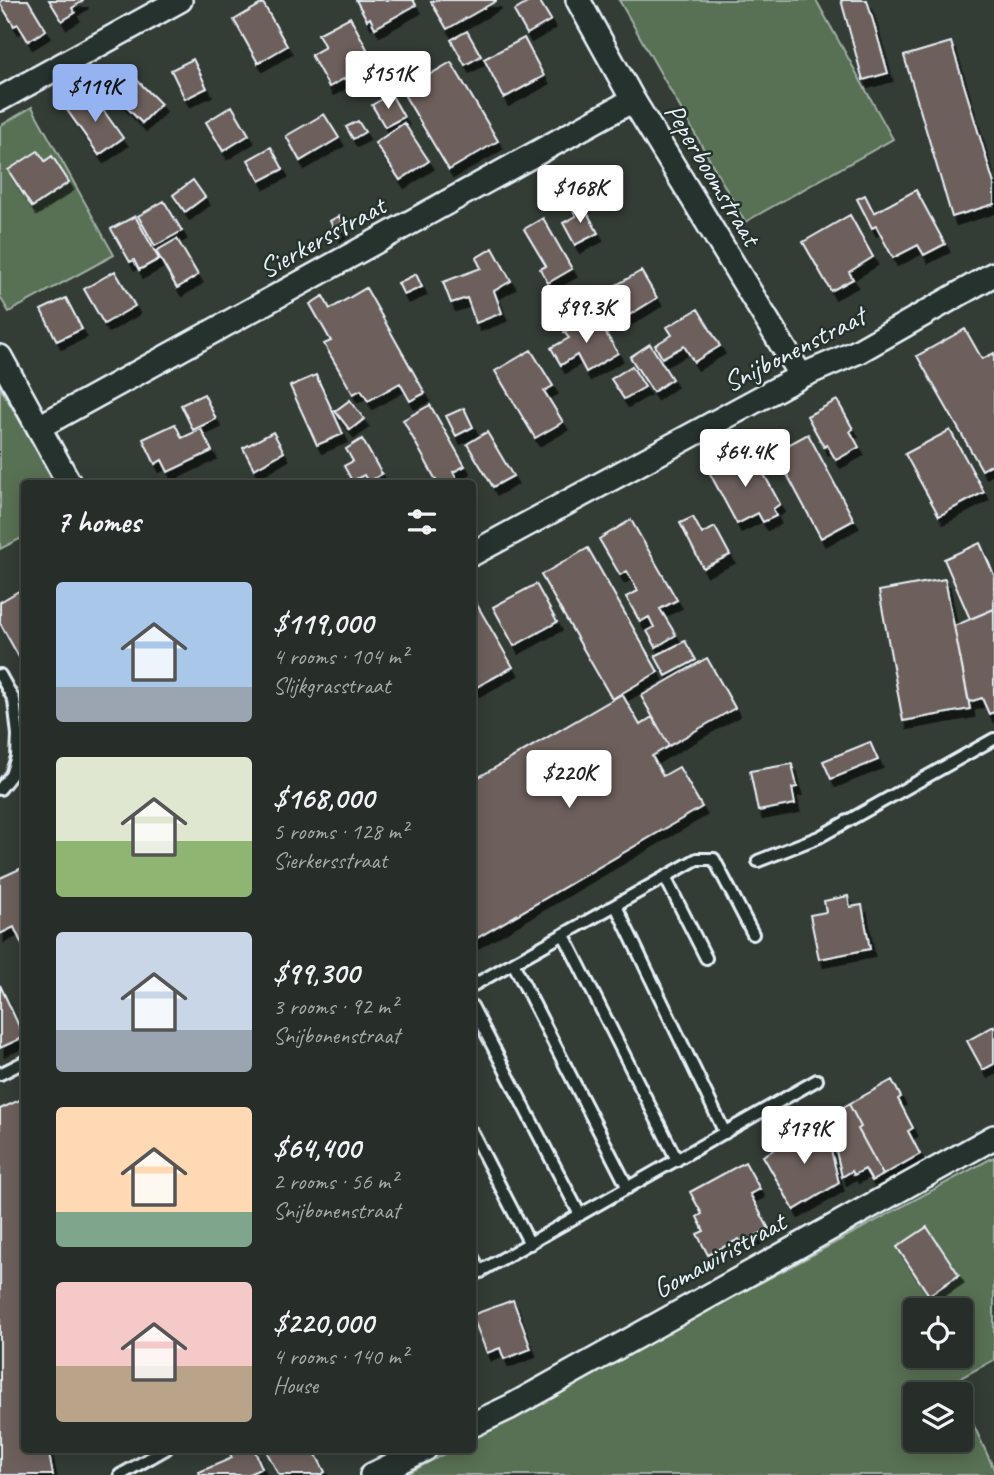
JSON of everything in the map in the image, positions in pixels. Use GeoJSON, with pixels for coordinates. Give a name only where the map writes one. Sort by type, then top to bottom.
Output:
{"type":"FeatureCollection","features":[{"type":"Feature","properties":{"kind":"street"},"geometry":{"type":"LineString","coordinates":[[0,100],[180,0]]}},
{"type":"Feature","properties":{"kind":"street","name":"Peperboomstraat"},"geometry":{"type":"LineString","coordinates":[[578,0],[633,100],[801,376]]}},
{"type":"Feature","properties":{"kind":"street","name":"Sierkersstraat"},"geometry":{"type":"LineString","coordinates":[[39,427],[633,100]]}},
{"type":"Feature","properties":{"kind":"street","name":"Snijbonenstraat"},"geometry":{"type":"LineString","coordinates":[[476,552],[801,376],[857,352],[994,274]]}},
{"type":"Feature","properties":{"kind":"street"},"geometry":{"type":"LineString","coordinates":[[0,357],[67,480]]}},
{"type":"Feature","properties":{"kind":"street","name":"Gomawiristraat"},"geometry":{"type":"LineString","coordinates":[[476,1423],[994,1137]]}},
{"type":"Feature","properties":{"kind":"street"},"geometry":{"type":"LineString","coordinates":[[372,1475],[417,1453]]}},
{"type":"Feature","properties":{"kind":"lane"},"geometry":{"type":"LineString","coordinates":[[0,675],[14,700],[18,736],[17,757],[11,775],[0,789]]}},
{"type":"Feature","properties":{"kind":"lane"},"geometry":{"type":"LineString","coordinates":[[758,861],[819,837],[994,739]]}},
{"type":"Feature","properties":{"kind":"lane"},"geometry":{"type":"LineString","coordinates":[[476,984],[697,859],[714,859],[753,934]]}},
{"type":"Feature","properties":{"kind":"lane"},"geometry":{"type":"LineString","coordinates":[[665,877],[706,958]]}},
{"type":"Feature","properties":{"kind":"lane"},"geometry":{"type":"LineString","coordinates":[[616,906],[725,1133]]}},
{"type":"Feature","properties":{"kind":"lane"},"geometry":{"type":"LineString","coordinates":[[564,935],[677,1160]]}},
{"type":"Feature","properties":{"kind":"lane"},"geometry":{"type":"LineString","coordinates":[[513,963],[628,1188]]}},
{"type":"Feature","properties":{"kind":"lane"},"geometry":{"type":"LineString","coordinates":[[476,1014],[580,1215]]}},
{"type":"Feature","properties":{"kind":"lane"},"geometry":{"type":"LineString","coordinates":[[0,1074],[21,1064]]}},
{"type":"Feature","properties":{"kind":"lane"},"geometry":{"type":"LineString","coordinates":[[477,1274],[817,1080]]}},
{"type":"Feature","properties":{"kind":"lane"},"geometry":{"type":"LineString","coordinates":[[476,1140],[530,1244]]}},
{"type":"Feature","properties":{"kind":"lane"},"geometry":{"type":"LineString","coordinates":[[120,1475],[159,1453]]}},
{"type":"Feature","properties":{"kind":"green space"},"geometry":{"type":"Polygon","coordinates":[[[619,0],[816,0],[893,139],[745,222],[619,0]]]}},
{"type":"Feature","properties":{"kind":"green space"},"geometry":{"type":"Polygon","coordinates":[[[32,107],[114,255],[9,312],[0,297],[0,126],[32,107]]]}},
{"type":"Feature","properties":{"kind":"green space"},"geometry":{"type":"Polygon","coordinates":[[[0,387],[54,480],[21,480],[21,538],[0,549],[0,387]]]}},
{"type":"Feature","properties":{"kind":"green space"},"geometry":{"type":"Polygon","coordinates":[[[994,1157],[994,1360],[953,1382],[903,1382],[903,1452],[973,1452],[973,1424],[994,1469],[994,1475],[405,1475],[446,1453],[476,1453],[476,1436],[994,1157]]]}},
{"type":"Feature","properties":{"kind":"building"},"geometry":{"type":"Polygon","coordinates":[[[2,0],[28,0],[46,30],[28,41],[18,24],[14,26],[0,3],[2,0]]]}},
{"type":"Feature","properties":{"kind":"building"},"geometry":{"type":"Polygon","coordinates":[[[49,0],[83,1],[72,8],[75,13],[62,21],[49,0]]]}},
{"type":"Feature","properties":{"kind":"building"},"geometry":{"type":"Polygon","coordinates":[[[356,0],[413,0],[416,5],[375,28],[370,18],[367,20],[356,0]]]}},
{"type":"Feature","properties":{"kind":"building"},"geometry":{"type":"Polygon","coordinates":[[[532,0],[539,0],[551,20],[527,34],[514,11],[532,0]]]}},
{"type":"Feature","properties":{"kind":"building"},"geometry":{"type":"Polygon","coordinates":[[[841,0],[867,0],[888,73],[863,80],[841,0]]]}},
{"type":"Feature","properties":{"kind":"building"},"geometry":{"type":"Polygon","coordinates":[[[496,1],[447,29],[431,2],[496,1]]]}},
{"type":"Feature","properties":{"kind":"building"},"geometry":{"type":"Polygon","coordinates":[[[263,3],[287,46],[258,63],[234,20],[263,3]]]}},
{"type":"Feature","properties":{"kind":"building"},"geometry":{"type":"Polygon","coordinates":[[[350,17],[374,62],[329,87],[311,55],[325,47],[318,34],[350,17]]]}},
{"type":"Feature","properties":{"kind":"building"},"geometry":{"type":"Polygon","coordinates":[[[467,31],[481,56],[465,65],[451,40],[467,31]]]}},
{"type":"Feature","properties":{"kind":"building"},"geometry":{"type":"Polygon","coordinates":[[[524,38],[544,76],[504,98],[484,59],[524,38]]]}},
{"type":"Feature","properties":{"kind":"building"},"geometry":{"type":"Polygon","coordinates":[[[951,42],[994,184],[994,204],[952,217],[904,56],[951,42]]]}},
{"type":"Feature","properties":{"kind":"building"},"geometry":{"type":"Polygon","coordinates":[[[193,59],[207,88],[185,99],[171,70],[193,59]]]}},
{"type":"Feature","properties":{"kind":"building"},"geometry":{"type":"Polygon","coordinates":[[[451,62],[498,141],[449,170],[402,91],[451,62]]]}},
{"type":"Feature","properties":{"kind":"building"},"geometry":{"type":"Polygon","coordinates":[[[131,74],[161,104],[142,123],[112,92],[131,74]]]}},
{"type":"Feature","properties":{"kind":"building"},"geometry":{"type":"Polygon","coordinates":[[[91,93],[123,138],[99,155],[67,110],[91,93]]]}},
{"type":"Feature","properties":{"kind":"building"},"geometry":{"type":"Polygon","coordinates":[[[391,94],[404,117],[385,127],[372,105],[391,94]]]}},
{"type":"Feature","properties":{"kind":"building"},"geometry":{"type":"Polygon","coordinates":[[[232,106],[249,135],[223,151],[206,122],[232,106]]]}},
{"type":"Feature","properties":{"kind":"building"},"geometry":{"type":"Polygon","coordinates":[[[324,114],[339,138],[300,161],[286,136],[324,114]]]}},
{"type":"Feature","properties":{"kind":"building"},"geometry":{"type":"Polygon","coordinates":[[[358,121],[365,132],[353,139],[346,127],[358,121]]]}},
{"type":"Feature","properties":{"kind":"building"},"geometry":{"type":"Polygon","coordinates":[[[404,123],[429,161],[400,180],[375,143],[404,123]]]}},
{"type":"Feature","properties":{"kind":"building"},"geometry":{"type":"Polygon","coordinates":[[[271,147],[283,169],[260,181],[248,160],[271,147]]]}},
{"type":"Feature","properties":{"kind":"building"},"geometry":{"type":"Polygon","coordinates":[[[38,151],[45,161],[52,156],[69,182],[32,207],[8,170],[38,151]]]}},
{"type":"Feature","properties":{"kind":"building"},"geometry":{"type":"Polygon","coordinates":[[[193,180],[205,197],[185,212],[173,195],[193,180]]]}},
{"type":"Feature","properties":{"kind":"building"},"geometry":{"type":"Polygon","coordinates":[[[916,190],[945,244],[924,255],[918,245],[893,258],[876,226],[872,228],[857,199],[865,195],[874,213],[916,190]]]}},
{"type":"Feature","properties":{"kind":"building"},"geometry":{"type":"Polygon","coordinates":[[[164,201],[182,231],[155,246],[138,216],[164,201]]]}},
{"type":"Feature","properties":{"kind":"building"},"geometry":{"type":"Polygon","coordinates":[[[581,201],[598,233],[575,245],[563,223],[576,216],[571,206],[581,201]]]}},
{"type":"Feature","properties":{"kind":"building"},"geometry":{"type":"Polygon","coordinates":[[[850,215],[873,257],[849,272],[853,279],[831,291],[803,242],[850,215]]]}},
{"type":"Feature","properties":{"kind":"building"},"geometry":{"type":"Polygon","coordinates":[[[135,216],[159,259],[139,270],[134,260],[130,262],[111,229],[135,216]]]}},
{"type":"Feature","properties":{"kind":"building"},"geometry":{"type":"Polygon","coordinates":[[[339,216],[345,228],[336,233],[330,221],[339,216]]]}},
{"type":"Feature","properties":{"kind":"building"},"geometry":{"type":"Polygon","coordinates":[[[543,218],[572,269],[548,283],[540,269],[546,266],[524,229],[543,218]]]}},
{"type":"Feature","properties":{"kind":"building"},"geometry":{"type":"Polygon","coordinates":[[[177,239],[198,275],[177,288],[156,251],[177,239]]]}},
{"type":"Feature","properties":{"kind":"building"},"geometry":{"type":"Polygon","coordinates":[[[493,248],[511,281],[494,291],[502,313],[476,323],[467,298],[451,303],[443,282],[481,268],[476,258],[493,248]]]}},
{"type":"Feature","properties":{"kind":"building"},"geometry":{"type":"Polygon","coordinates":[[[115,271],[135,306],[104,324],[84,289],[115,271]]]}},
{"type":"Feature","properties":{"kind":"building"},"geometry":{"type":"Polygon","coordinates":[[[641,271],[657,298],[621,320],[604,292],[641,271]]]}},
{"type":"Feature","properties":{"kind":"building"},"geometry":{"type":"Polygon","coordinates":[[[416,274],[422,287],[404,295],[398,283],[416,274]]]}},
{"type":"Feature","properties":{"kind":"building"},"geometry":{"type":"Polygon","coordinates":[[[366,288],[425,393],[410,401],[400,383],[368,401],[361,390],[353,394],[324,344],[331,341],[310,304],[323,296],[330,309],[366,288]]]}},
{"type":"Feature","properties":{"kind":"building"},"geometry":{"type":"Polygon","coordinates":[[[66,298],[82,329],[57,341],[41,310],[66,298]]]}},
{"type":"Feature","properties":{"kind":"building"},"geometry":{"type":"Polygon","coordinates":[[[698,309],[720,346],[694,362],[684,346],[662,358],[655,345],[672,335],[667,327],[698,309]]]}},
{"type":"Feature","properties":{"kind":"building"},"geometry":{"type":"Polygon","coordinates":[[[594,314],[618,353],[586,372],[577,355],[561,365],[551,348],[569,338],[564,332],[594,314]]]}},
{"type":"Feature","properties":{"kind":"building"},"geometry":{"type":"Polygon","coordinates":[[[965,329],[982,359],[994,353],[994,463],[982,470],[917,356],[965,329]]]}},
{"type":"Feature","properties":{"kind":"building"},"geometry":{"type":"Polygon","coordinates":[[[650,344],[672,379],[653,392],[630,357],[650,344]]]}},
{"type":"Feature","properties":{"kind":"building"},"geometry":{"type":"Polygon","coordinates":[[[531,350],[553,386],[544,391],[563,422],[535,438],[495,371],[531,350]]]}},
{"type":"Feature","properties":{"kind":"building"},"geometry":{"type":"Polygon","coordinates":[[[632,366],[645,387],[624,399],[611,379],[632,366]]]}},
{"type":"Feature","properties":{"kind":"building"},"geometry":{"type":"Polygon","coordinates":[[[316,375],[343,434],[317,445],[290,386],[316,375]]]}},
{"type":"Feature","properties":{"kind":"building"},"geometry":{"type":"Polygon","coordinates":[[[204,394],[216,419],[193,430],[181,405],[204,394]]]}},
{"type":"Feature","properties":{"kind":"building"},"geometry":{"type":"Polygon","coordinates":[[[350,400],[364,419],[350,430],[335,411],[350,400]]]}},
{"type":"Feature","properties":{"kind":"building"},"geometry":{"type":"Polygon","coordinates":[[[837,400],[853,429],[850,431],[859,447],[836,460],[827,445],[824,447],[807,416],[837,400]]]}},
{"type":"Feature","properties":{"kind":"building"},"geometry":{"type":"Polygon","coordinates":[[[430,405],[465,466],[453,472],[457,480],[436,480],[403,420],[430,405]]]}},
{"type":"Feature","properties":{"kind":"building"},"geometry":{"type":"Polygon","coordinates":[[[464,408],[473,427],[456,436],[446,416],[464,408]]]}},
{"type":"Feature","properties":{"kind":"building"},"geometry":{"type":"Polygon","coordinates":[[[175,424],[182,438],[201,429],[212,451],[168,472],[162,460],[155,464],[143,439],[175,424]]]}},
{"type":"Feature","properties":{"kind":"building"},"geometry":{"type":"Polygon","coordinates":[[[950,430],[984,492],[939,516],[905,454],[950,430]]]}},
{"type":"Feature","properties":{"kind":"building"},"geometry":{"type":"Polygon","coordinates":[[[273,432],[284,452],[254,469],[243,448],[273,432]]]}},
{"type":"Feature","properties":{"kind":"building"},"geometry":{"type":"Polygon","coordinates":[[[487,432],[513,476],[493,487],[467,444],[487,432]]]}},
{"type":"Feature","properties":{"kind":"building"},"geometry":{"type":"Polygon","coordinates":[[[808,434],[854,520],[821,538],[775,452],[808,434]]]}},
{"type":"Feature","properties":{"kind":"building"},"geometry":{"type":"Polygon","coordinates":[[[362,439],[382,474],[372,480],[367,480],[364,475],[351,480],[344,466],[353,461],[346,449],[362,439]]]}},
{"type":"Feature","properties":{"kind":"building"},"geometry":{"type":"Polygon","coordinates":[[[753,454],[780,504],[773,509],[776,516],[763,522],[758,513],[737,524],[708,470],[736,455],[739,462],[753,454]]]}},
{"type":"Feature","properties":{"kind":"building"},"geometry":{"type":"Polygon","coordinates":[[[693,517],[702,534],[715,527],[730,555],[703,568],[680,523],[693,517]]]}},
{"type":"Feature","properties":{"kind":"building"},"geometry":{"type":"Polygon","coordinates":[[[631,520],[677,600],[660,609],[676,635],[656,647],[647,631],[654,627],[649,617],[640,622],[626,597],[638,591],[627,571],[620,575],[599,539],[631,520]]]}},
{"type":"Feature","properties":{"kind":"building"},"geometry":{"type":"Polygon","coordinates":[[[980,543],[994,575],[994,609],[970,619],[944,559],[980,543]]]}},
{"type":"Feature","properties":{"kind":"building"},"geometry":{"type":"Polygon","coordinates":[[[588,548],[658,672],[612,699],[541,575],[588,548]]]}},
{"type":"Feature","properties":{"kind":"building"},"geometry":{"type":"Polygon","coordinates":[[[945,579],[970,709],[903,721],[879,591],[945,579]]]}},
{"type":"Feature","properties":{"kind":"building"},"geometry":{"type":"Polygon","coordinates":[[[536,584],[557,622],[514,646],[493,607],[536,584]]]}},
{"type":"Feature","properties":{"kind":"building"},"geometry":{"type":"Polygon","coordinates":[[[21,590],[21,661],[0,623],[0,602],[21,590]]]}},
{"type":"Feature","properties":{"kind":"building"},"geometry":{"type":"Polygon","coordinates":[[[476,603],[513,667],[476,687],[476,603]]]}},
{"type":"Feature","properties":{"kind":"building"},"geometry":{"type":"Polygon","coordinates":[[[994,609],[994,712],[989,714],[982,698],[969,702],[954,626],[994,609]]]}},
{"type":"Feature","properties":{"kind":"building"},"geometry":{"type":"Polygon","coordinates":[[[685,641],[696,660],[666,676],[655,656],[685,641]]]}},
{"type":"Feature","properties":{"kind":"building"},"geometry":{"type":"Polygon","coordinates":[[[707,658],[735,708],[669,746],[641,696],[707,658]]]}},
{"type":"Feature","properties":{"kind":"building"},"geometry":{"type":"Polygon","coordinates":[[[622,694],[640,725],[652,717],[669,746],[652,756],[663,776],[679,767],[702,807],[476,939],[476,779],[622,694]]]}},
{"type":"Feature","properties":{"kind":"building"},"geometry":{"type":"Polygon","coordinates":[[[870,742],[878,760],[831,779],[823,761],[870,742]]]}},
{"type":"Feature","properties":{"kind":"building"},"geometry":{"type":"Polygon","coordinates":[[[792,764],[797,787],[792,788],[795,804],[758,811],[750,771],[792,764]]]}},
{"type":"Feature","properties":{"kind":"building"},"geometry":{"type":"Polygon","coordinates":[[[21,868],[21,942],[14,927],[0,934],[0,878],[21,868]]]}},
{"type":"Feature","properties":{"kind":"building"},"geometry":{"type":"Polygon","coordinates":[[[848,896],[850,907],[862,905],[870,949],[819,959],[810,915],[826,912],[824,901],[848,896]]]}},
{"type":"Feature","properties":{"kind":"building"},"geometry":{"type":"Polygon","coordinates":[[[0,985],[21,1030],[21,1038],[0,1048],[0,985]]]}},
{"type":"Feature","properties":{"kind":"building"},"geometry":{"type":"Polygon","coordinates":[[[994,1026],[994,1064],[983,1070],[967,1041],[994,1026]]]}},
{"type":"Feature","properties":{"kind":"building"},"geometry":{"type":"Polygon","coordinates":[[[892,1080],[901,1097],[898,1099],[913,1128],[908,1131],[920,1154],[883,1175],[858,1129],[861,1127],[849,1104],[892,1080]]]}},
{"type":"Feature","properties":{"kind":"building"},"geometry":{"type":"Polygon","coordinates":[[[21,1099],[21,1453],[49,1453],[53,1475],[0,1475],[0,1109],[21,1099]]]}},
{"type":"Feature","properties":{"kind":"building"},"geometry":{"type":"Polygon","coordinates":[[[849,1104],[861,1127],[858,1129],[883,1175],[872,1181],[865,1169],[854,1175],[852,1171],[842,1177],[828,1116],[849,1104]]]}},
{"type":"Feature","properties":{"kind":"building"},"geometry":{"type":"Polygon","coordinates":[[[824,1121],[839,1183],[794,1210],[763,1156],[824,1121]]]}},
{"type":"Feature","properties":{"kind":"building"},"geometry":{"type":"Polygon","coordinates":[[[745,1162],[760,1189],[750,1194],[769,1229],[742,1243],[739,1239],[708,1255],[697,1234],[704,1231],[697,1217],[702,1214],[690,1192],[745,1162]]]}},
{"type":"Feature","properties":{"kind":"building"},"geometry":{"type":"Polygon","coordinates":[[[927,1227],[959,1275],[929,1295],[897,1247],[927,1227]]]}},
{"type":"Feature","properties":{"kind":"building"},"geometry":{"type":"Polygon","coordinates":[[[513,1300],[531,1349],[504,1359],[500,1348],[487,1353],[476,1325],[476,1314],[513,1300]]]}},
{"type":"Feature","properties":{"kind":"building"},"geometry":{"type":"Polygon","coordinates":[[[230,1453],[256,1453],[262,1468],[247,1475],[200,1475],[199,1472],[232,1458],[230,1453]]]}},
{"type":"Feature","properties":{"kind":"building"},"geometry":{"type":"Polygon","coordinates":[[[267,1453],[315,1453],[325,1472],[321,1475],[279,1475],[267,1453]]]}}]}
